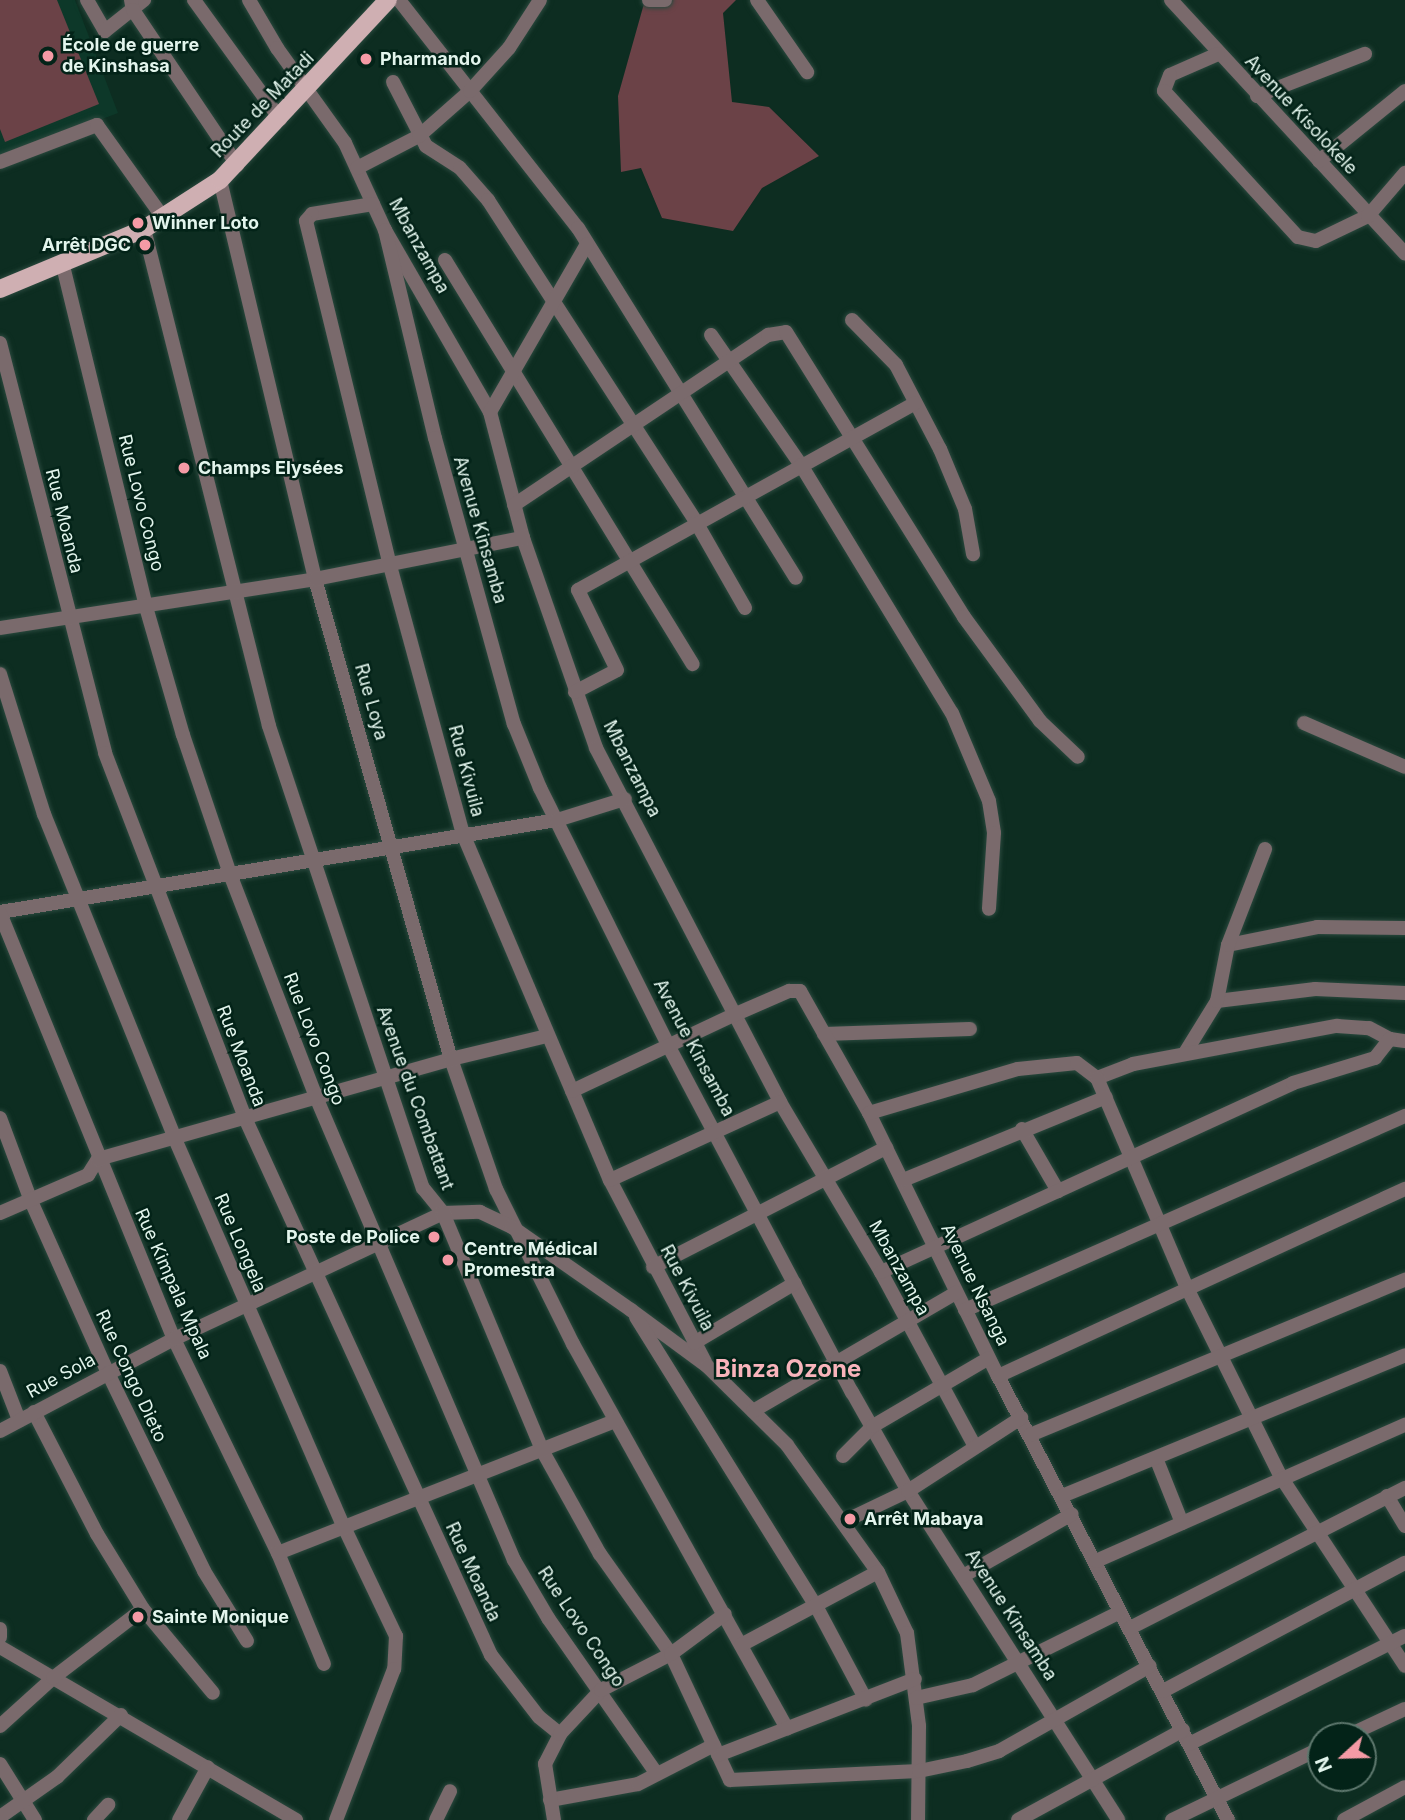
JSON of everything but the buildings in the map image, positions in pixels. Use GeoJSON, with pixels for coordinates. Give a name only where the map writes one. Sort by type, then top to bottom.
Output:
{"type":"FeatureCollection","features":[{"type":"Feature","properties":{"kind":"main road","name":"Route de Matadi"},"geometry":{"type":"LineString","coordinates":[[0,289],[144,229],[220,180],[309,89],[378,5]]}},
{"type":"Feature","properties":{"kind":"street"},"geometry":{"type":"LineString","coordinates":[[87,0],[105,31],[136,3],[237,165]]}},
{"type":"Feature","properties":{"kind":"street"},"geometry":{"type":"LineString","coordinates":[[194,0],[280,119]]}},
{"type":"Feature","properties":{"kind":"street","name":"Mbanzampa"},"geometry":{"type":"LineString","coordinates":[[249,0],[277,48],[309,89],[357,168],[385,230],[490,412],[523,538],[596,748],[625,799],[780,1102],[881,1272],[974,1445]]}},
{"type":"Feature","properties":{"kind":"street"},"geometry":{"type":"LineString","coordinates":[[399,0],[528,160],[587,244],[748,495],[796,578]]}},
{"type":"Feature","properties":{"kind":"street"},"geometry":{"type":"LineString","coordinates":[[357,168],[419,136],[470,91],[509,48],[540,0]]}},
{"type":"Feature","properties":{"kind":"street"},"geometry":{"type":"LineString","coordinates":[[649,0],[665,0]]}},
{"type":"Feature","properties":{"kind":"street"},"geometry":{"type":"LineString","coordinates":[[757,0],[807,72]]}},
{"type":"Feature","properties":{"kind":"street","name":"Avenue Kisolokele"},"geometry":{"type":"LineString","coordinates":[[1171,0],[1218,54],[1404,252]]}},
{"type":"Feature","properties":{"kind":"street"},"geometry":{"type":"LineString","coordinates":[[1218,54],[1170,75],[1164,91],[1221,156],[1307,242],[1368,216],[1405,173]]}},
{"type":"Feature","properties":{"kind":"street"},"geometry":{"type":"LineString","coordinates":[[1257,96],[1365,54]]}},
{"type":"Feature","properties":{"kind":"street"},"geometry":{"type":"LineString","coordinates":[[393,82],[419,136],[475,184],[696,522],[746,608]]}},
{"type":"Feature","properties":{"kind":"street"},"geometry":{"type":"LineString","coordinates":[[1319,161],[1405,91]]}},
{"type":"Feature","properties":{"kind":"street"},"geometry":{"type":"LineString","coordinates":[[0,162],[97,125],[162,216]]}},
{"type":"Feature","properties":{"kind":"street","name":"Rue Loya"},"geometry":{"type":"LineString","coordinates":[[220,180],[316,579],[451,1059],[512,1227],[615,1421],[787,1728]]}},
{"type":"Feature","properties":{"kind":"street","name":"Rue Kivuila"},"geometry":{"type":"LineString","coordinates":[[373,204],[312,214],[306,221],[389,562],[463,834],[610,1180],[653,1267],[707,1366]]}},
{"type":"Feature","properties":{"kind":"street","name":"Avenue du Combattant"},"geometry":{"type":"LineString","coordinates":[[144,229],[231,592],[310,859],[423,1188],[443,1213],[480,1212],[512,1227],[631,1310],[707,1366],[787,1445],[845,1521],[878,1572],[907,1633],[915,1679],[918,1820]]}},
{"type":"Feature","properties":{"kind":"street","name":"Avenue Kinsamba"},"geometry":{"type":"LineString","coordinates":[[385,230],[514,724],[557,820],[669,1047],[715,1129],[836,1361],[908,1490],[1118,1820]]}},
{"type":"Feature","properties":{"kind":"street"},"geometry":{"type":"LineString","coordinates":[[490,412],[517,372],[587,244]]}},
{"type":"Feature","properties":{"kind":"street"},"geometry":{"type":"LineString","coordinates":[[444,260],[517,372],[571,467],[631,559],[693,664]]}},
{"type":"Feature","properties":{"kind":"street","name":"Rue Lovo Congo"},"geometry":{"type":"LineString","coordinates":[[63,265],[146,607],[230,874],[316,1097],[514,1560],[548,1618],[601,1690],[657,1774]]}},
{"type":"Feature","properties":{"kind":"street"},"geometry":{"type":"LineString","coordinates":[[852,320],[896,365],[958,488],[973,554]]}},
{"type":"Feature","properties":{"kind":"street"},"geometry":{"type":"LineString","coordinates":[[514,505],[631,426],[733,363],[768,335],[786,332],[854,434],[964,617],[1040,721],[1078,757]]}},
{"type":"Feature","properties":{"kind":"street"},"geometry":{"type":"LineString","coordinates":[[711,335],[733,363],[801,465],[925,664],[978,769],[994,833],[989,909]]}},
{"type":"Feature","properties":{"kind":"street","name":"Rue Moanda"},"geometry":{"type":"LineString","coordinates":[[0,343],[68,620],[105,753],[245,1118],[416,1497],[491,1655],[513,1686],[560,1734]]}},
{"type":"Feature","properties":{"kind":"street"},"geometry":{"type":"LineString","coordinates":[[575,692],[617,670],[578,590],[915,402]]}},
{"type":"Feature","properties":{"kind":"street"},"geometry":{"type":"LineString","coordinates":[[0,628],[68,620],[316,579],[389,562],[523,538]]}},
{"type":"Feature","properties":{"kind":"street","name":"Rue Longela"},"geometry":{"type":"LineString","coordinates":[[0,674],[44,814],[175,1139],[344,1527],[393,1625],[398,1647],[363,1759],[336,1820]]}},
{"type":"Feature","properties":{"kind":"street"},"geometry":{"type":"LineString","coordinates":[[1304,723],[1405,767]]}},
{"type":"Feature","properties":{"kind":"street"},"geometry":{"type":"LineString","coordinates":[[0,913],[310,859],[557,820],[625,799]]}},
{"type":"Feature","properties":{"kind":"street"},"geometry":{"type":"LineString","coordinates":[[1185,1053],[1217,1001],[1228,945],[1265,849]]}},
{"type":"Feature","properties":{"kind":"street","name":"Rue Kimpala Mpala"},"geometry":{"type":"LineString","coordinates":[[0,913],[98,1159],[174,1339],[278,1553],[324,1664]]}},
{"type":"Feature","properties":{"kind":"street"},"geometry":{"type":"LineString","coordinates":[[1228,945],[1317,927],[1405,928]]}},
{"type":"Feature","properties":{"kind":"street","name":"Avenue Nsanga"},"geometry":{"type":"LineString","coordinates":[[572,1091],[736,1014],[796,989],[803,994],[869,1113],[998,1376],[1072,1514],[1228,1820]]}},
{"type":"Feature","properties":{"kind":"street"},"geometry":{"type":"LineString","coordinates":[[1217,1001],[1315,989],[1405,993]]}},
{"type":"Feature","properties":{"kind":"street"},"geometry":{"type":"LineString","coordinates":[[1097,1078],[1133,1064],[1337,1026],[1369,1028],[1390,1039],[1405,1041]]}},
{"type":"Feature","properties":{"kind":"street"},"geometry":{"type":"LineString","coordinates":[[824,1034],[970,1029]]}},
{"type":"Feature","properties":{"kind":"street"},"geometry":{"type":"LineString","coordinates":[[0,1213],[88,1175],[98,1159],[451,1059],[547,1037]]}},
{"type":"Feature","properties":{"kind":"street"},"geometry":{"type":"LineString","coordinates":[[881,1272],[1293,1083],[1375,1058],[1390,1039]]}},
{"type":"Feature","properties":{"kind":"street"},"geometry":{"type":"LineString","coordinates":[[869,1113],[1018,1069],[1077,1063],[1097,1078],[1188,1290],[1281,1477],[1405,1667]]}},
{"type":"Feature","properties":{"kind":"street"},"geometry":{"type":"LineString","coordinates":[[903,1180],[1105,1097]]}},
{"type":"Feature","properties":{"kind":"street"},"geometry":{"type":"LineString","coordinates":[[610,1180],[715,1129],[780,1102]]}},
{"type":"Feature","properties":{"kind":"street"},"geometry":{"type":"LineString","coordinates":[[965,1310],[1405,1116]]}},
{"type":"Feature","properties":{"kind":"street","name":"Rue Congo Dieto"},"geometry":{"type":"LineString","coordinates":[[0,1118],[31,1201],[108,1373],[205,1571],[247,1641]]}},
{"type":"Feature","properties":{"kind":"street"},"geometry":{"type":"LineString","coordinates":[[1022,1129],[1058,1191]]}},
{"type":"Feature","properties":{"kind":"street"},"geometry":{"type":"LineString","coordinates":[[653,1267],[757,1211],[886,1148]]}},
{"type":"Feature","properties":{"kind":"street"},"geometry":{"type":"LineString","coordinates":[[998,1376],[1405,1189]]}},
{"type":"Feature","properties":{"kind":"street"},"geometry":{"type":"LineString","coordinates":[[443,1213],[542,1450],[600,1554],[671,1654],[727,1776],[735,1782],[919,1771],[999,1751],[1150,1666]]}},
{"type":"Feature","properties":{"kind":"street","name":"Rue Sola"},"geometry":{"type":"LineString","coordinates":[[0,1431],[174,1339],[443,1213]]}},
{"type":"Feature","properties":{"kind":"street"},"geometry":{"type":"LineString","coordinates":[[1030,1435],[1223,1358],[1405,1280]]}},
{"type":"Feature","properties":{"kind":"street"},"geometry":{"type":"LineString","coordinates":[[694,1343],[795,1283]]}},
{"type":"Feature","properties":{"kind":"street"},"geometry":{"type":"LineString","coordinates":[[753,1411],[956,1293]]}},
{"type":"Feature","properties":{"kind":"street"},"geometry":{"type":"LineString","coordinates":[[631,1310],[816,1606],[866,1700]]}},
{"type":"Feature","properties":{"kind":"street"},"geometry":{"type":"LineString","coordinates":[[1062,1496],[1405,1355]]}},
{"type":"Feature","properties":{"kind":"street"},"geometry":{"type":"LineString","coordinates":[[843,1456],[873,1426],[989,1358]]}},
{"type":"Feature","properties":{"kind":"street"},"geometry":{"type":"LineString","coordinates":[[0,1371],[19,1420]]}},
{"type":"Feature","properties":{"kind":"street"},"geometry":{"type":"LineString","coordinates":[[34,1412],[97,1534],[144,1609],[213,1693]]}},
{"type":"Feature","properties":{"kind":"street"},"geometry":{"type":"LineString","coordinates":[[845,1521],[908,1490],[974,1445],[1021,1418]]}},
{"type":"Feature","properties":{"kind":"street"},"geometry":{"type":"LineString","coordinates":[[278,1553],[478,1471],[542,1450],[615,1421]]}},
{"type":"Feature","properties":{"kind":"street"},"geometry":{"type":"LineString","coordinates":[[1096,1561],[1281,1477],[1405,1425]]}},
{"type":"Feature","properties":{"kind":"street"},"geometry":{"type":"LineString","coordinates":[[1156,1458],[1182,1523]]}},
{"type":"Feature","properties":{"kind":"street"},"geometry":{"type":"LineString","coordinates":[[1130,1628],[1315,1531],[1405,1488]]}},
{"type":"Feature","properties":{"kind":"street"},"geometry":{"type":"LineString","coordinates":[[1387,1496],[1405,1525]]}},
{"type":"Feature","properties":{"kind":"street"},"geometry":{"type":"LineString","coordinates":[[963,1576],[1072,1514]]}},
{"type":"Feature","properties":{"kind":"street"},"geometry":{"type":"LineString","coordinates":[[1163,1691],[1355,1593],[1405,1563]]}},
{"type":"Feature","properties":{"kind":"street"},"geometry":{"type":"LineString","coordinates":[[741,1645],[878,1572]]}},
{"type":"Feature","properties":{"kind":"street"},"geometry":{"type":"LineString","coordinates":[[0,1726],[53,1678],[144,1609]]}},
{"type":"Feature","properties":{"kind":"street"},"geometry":{"type":"LineString","coordinates":[[916,1698],[973,1685],[1020,1665],[1120,1612]]}},
{"type":"Feature","properties":{"kind":"street"},"geometry":{"type":"LineString","coordinates":[[554,1820],[545,1764],[560,1734],[601,1690],[671,1654],[725,1614]]}},
{"type":"Feature","properties":{"kind":"street"},"geometry":{"type":"LineString","coordinates":[[0,1629],[0,1637]]}},
{"type":"Feature","properties":{"kind":"street"},"geometry":{"type":"LineString","coordinates":[[1018,1820],[1094,1780],[1405,1636]]}},
{"type":"Feature","properties":{"kind":"street"},"geometry":{"type":"LineString","coordinates":[[0,1647],[121,1715],[296,1820]]}},
{"type":"Feature","properties":{"kind":"street"},"geometry":{"type":"LineString","coordinates":[[550,1800],[629,1787],[716,1750],[866,1700],[915,1679]]}},
{"type":"Feature","properties":{"kind":"street"},"geometry":{"type":"LineString","coordinates":[[1377,1722],[1405,1709]]}},
{"type":"Feature","properties":{"kind":"street"},"geometry":{"type":"LineString","coordinates":[[0,1817],[66,1769],[121,1715]]}},
{"type":"Feature","properties":{"kind":"street"},"geometry":{"type":"LineString","coordinates":[[1172,1820],[1307,1755]]}},
{"type":"Feature","properties":{"kind":"street"},"geometry":{"type":"LineString","coordinates":[[0,1764],[36,1820]]}},
{"type":"Feature","properties":{"kind":"street"},"geometry":{"type":"LineString","coordinates":[[179,1820],[208,1767]]}},
{"type":"Feature","properties":{"kind":"street"},"geometry":{"type":"LineString","coordinates":[[1344,1820],[1405,1787]]}},
{"type":"Feature","properties":{"kind":"street"},"geometry":{"type":"LineString","coordinates":[[436,1820],[450,1791]]}},
{"type":"Feature","properties":{"kind":"street"},"geometry":{"type":"LineString","coordinates":[[94,1820],[108,1805]]}},
{"type":"Feature","properties":{"kind":"shaded area","name":"École de guerre de Kinshasa"},"geometry":{"type":"Polygon","coordinates":[[[0,0],[75,0],[118,113],[0,158],[0,0]]]}},
{"type":"Feature","properties":{"kind":"shaded area","name":"École de guerre de Kinshasa"},"geometry":{"type":"Polygon","coordinates":[[[0,0],[57,0],[99,104],[5,142],[0,129],[0,0]]]}},
{"type":"Feature","properties":{"kind":"shaded area"},"geometry":{"type":"Polygon","coordinates":[[[645,0],[736,0],[723,13],[732,102],[769,107],[819,156],[762,188],[733,231],[662,218],[641,168],[621,172],[618,96],[645,0]]]}},
{"type":"Feature","properties":{"kind":"place","name":"École de guerre de Kinshasa"},"geometry":{"type":"Point","coordinates":[48,56]}},
{"type":"Feature","properties":{"kind":"place","name":"Pharmando"},"geometry":{"type":"Point","coordinates":[366,59]}},
{"type":"Feature","properties":{"kind":"place","name":"Winner Loto"},"geometry":{"type":"Point","coordinates":[138,223]}},
{"type":"Feature","properties":{"kind":"place","name":"Arrêt DGC"},"geometry":{"type":"Point","coordinates":[145,245]}},
{"type":"Feature","properties":{"kind":"place","name":"Champs Elysées"},"geometry":{"type":"Point","coordinates":[184,468]}},
{"type":"Feature","properties":{"kind":"place","name":"Poste de Police"},"geometry":{"type":"Point","coordinates":[434,1237]}},
{"type":"Feature","properties":{"kind":"place","name":"Centre Médical Promestra"},"geometry":{"type":"Point","coordinates":[448,1260]}},
{"type":"Feature","properties":{"kind":"place","name":"Arrêt Mabaya"},"geometry":{"type":"Point","coordinates":[850,1519]}},
{"type":"Feature","properties":{"kind":"place","name":"Sainte Monique"},"geometry":{"type":"Point","coordinates":[138,1617]}},
{"type":"Feature","properties":{"kind":"district","name":"Binza Ozone"},"geometry":{"type":"Point","coordinates":[788,1369]}}]}
